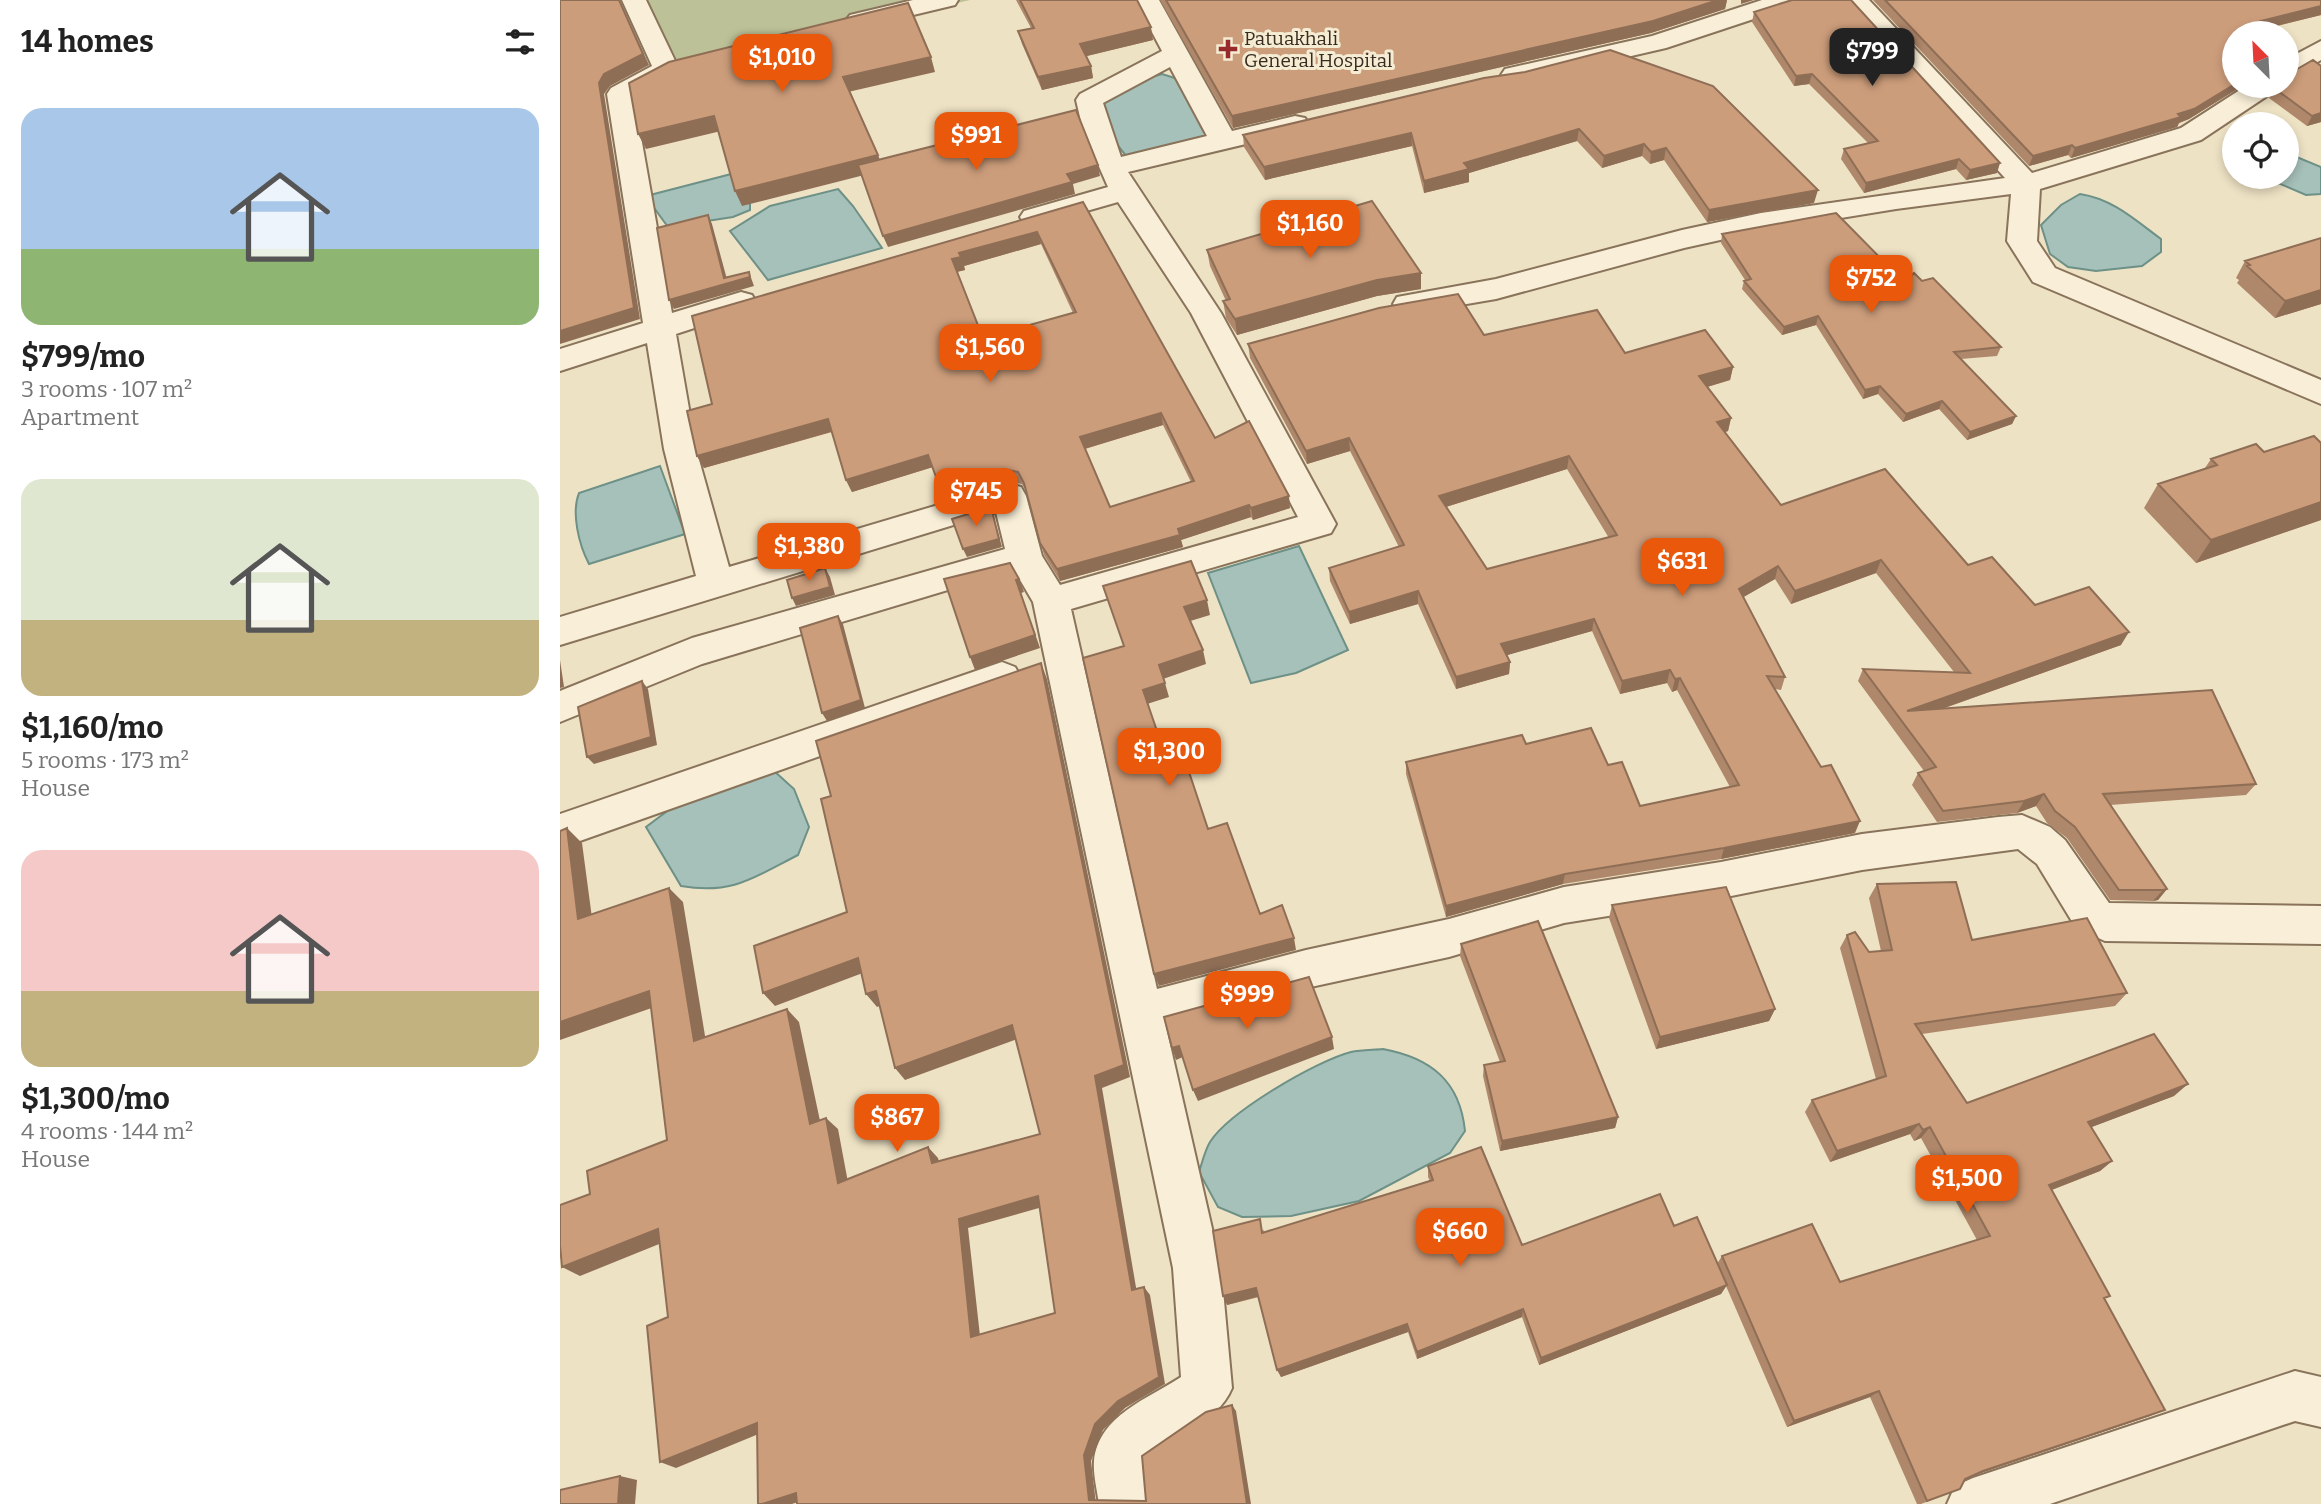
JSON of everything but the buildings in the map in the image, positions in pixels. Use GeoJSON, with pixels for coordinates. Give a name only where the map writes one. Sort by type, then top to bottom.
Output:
{"type":"FeatureCollection","features":[{"type":"Feature","properties":{"kind":"street"},"geometry":{"type":"LineString","coordinates":[[634,0],[679,66],[620,94],[680,449],[716,585]]}},
{"type":"Feature","properties":{"kind":"street"},"geometry":{"type":"LineString","coordinates":[[831,27],[946,0]]}},
{"type":"Feature","properties":{"kind":"street"},"geometry":{"type":"LineString","coordinates":[[1147,0],[1224,142]]}},
{"type":"Feature","properties":{"kind":"street"},"geometry":{"type":"LineString","coordinates":[[1483,80],[1524,74],[1579,58],[1657,43],[1787,0]]}},
{"type":"Feature","properties":{"kind":"street"},"geometry":{"type":"LineString","coordinates":[[1854,0],[2026,184],[2022,241],[2044,275],[2321,393]]}},
{"type":"Feature","properties":{"kind":"street"},"geometry":{"type":"LineString","coordinates":[[2300,63],[2321,49]]}},
{"type":"Feature","properties":{"kind":"street"},"geometry":{"type":"LineString","coordinates":[[1051,601],[1319,524],[1239,347],[1205,312],[1119,179],[1094,127],[1089,100],[1177,53]]}},
{"type":"Feature","properties":{"kind":"street"},"geometry":{"type":"LineString","coordinates":[[1378,309],[1496,289],[1682,239],[1761,222],[1896,200],[2026,184],[2191,134],[2246,98]]}},
{"type":"Feature","properties":{"kind":"street"},"geometry":{"type":"LineString","coordinates":[[1005,225],[1119,179],[1224,142],[1325,117]]}},
{"type":"Feature","properties":{"kind":"street"},"geometry":{"type":"LineString","coordinates":[[560,360],[661,326],[767,295]]}},
{"type":"Feature","properties":{"kind":"street"},"geometry":{"type":"LineString","coordinates":[[560,631],[1009,496],[1025,558],[1051,601],[1197,1268],[1207,1388],[1193,1401],[1147,1425],[1128,1442],[1121,1454],[1125,1504]]}},
{"type":"Feature","properties":{"kind":"street"},"geometry":{"type":"LineString","coordinates":[[560,707],[692,653],[981,567],[1025,558]]}},
{"type":"Feature","properties":{"kind":"street"},"geometry":{"type":"LineString","coordinates":[[560,831],[1041,664]]}},
{"type":"Feature","properties":{"kind":"street"},"geometry":{"type":"LineString","coordinates":[[1142,1013],[1306,969],[1449,937],[1564,905],[1721,880],[1862,852],[2022,832],[2036,839],[2051,852],[2091,915],[2105,922],[2188,921],[2321,925]]}},
{"type":"Feature","properties":{"kind":"street"},"geometry":{"type":"LineString","coordinates":[[1973,1504],[2295,1396],[2321,1402]]}},
{"type":"Feature","properties":{"kind":"green space"},"geometry":{"type":"Polygon","coordinates":[[[645,0],[970,0],[672,70],[645,0]]]}},
{"type":"Feature","properties":{"kind":"water"},"geometry":{"type":"Polygon","coordinates":[[[1162,74],[1178,79],[1209,135],[1127,157],[1102,126],[1102,98],[1137,81],[1162,74]]]}},
{"type":"Feature","properties":{"kind":"water"},"geometry":{"type":"Polygon","coordinates":[[[2299,158],[2321,167],[2321,194],[2306,195],[2292,189],[2299,189],[2299,158]]]}},
{"type":"Feature","properties":{"kind":"water"},"geometry":{"type":"Polygon","coordinates":[[[739,172],[750,200],[750,210],[733,217],[668,227],[652,205],[650,195],[739,172]]]}},
{"type":"Feature","properties":{"kind":"water"},"geometry":{"type":"Polygon","coordinates":[[[838,189],[882,248],[768,280],[730,231],[770,206],[838,189]]]}},
{"type":"Feature","properties":{"kind":"water"},"geometry":{"type":"Polygon","coordinates":[[[2080,194],[2103,200],[2133,218],[2161,239],[2161,252],[2142,266],[2096,271],[2068,267],[2050,254],[2041,225],[2061,205],[2080,194]]]}},
{"type":"Feature","properties":{"kind":"water"},"geometry":{"type":"Polygon","coordinates":[[[660,466],[685,534],[589,564],[577,529],[579,493],[660,466]]]}},
{"type":"Feature","properties":{"kind":"water"},"geometry":{"type":"Polygon","coordinates":[[[1299,546],[1348,650],[1296,673],[1251,683],[1208,573],[1299,546]]]}},
{"type":"Feature","properties":{"kind":"water"},"geometry":{"type":"Polygon","coordinates":[[[773,770],[794,789],[809,827],[798,855],[755,877],[729,886],[681,886],[646,827],[682,800],[773,770]]]}},
{"type":"Feature","properties":{"kind":"water"},"geometry":{"type":"Polygon","coordinates":[[[1383,1049],[1400,1053],[1429,1066],[1450,1085],[1462,1113],[1465,1131],[1450,1153],[1359,1201],[1291,1216],[1242,1217],[1218,1207],[1199,1172],[1208,1145],[1220,1130],[1274,1089],[1317,1066],[1351,1052],[1383,1049]]]}},
{"type":"Feature","properties":{"kind":"place","name":"Patuakhali General Hospital"},"geometry":{"type":"Point","coordinates":[1228,49]}}]}
